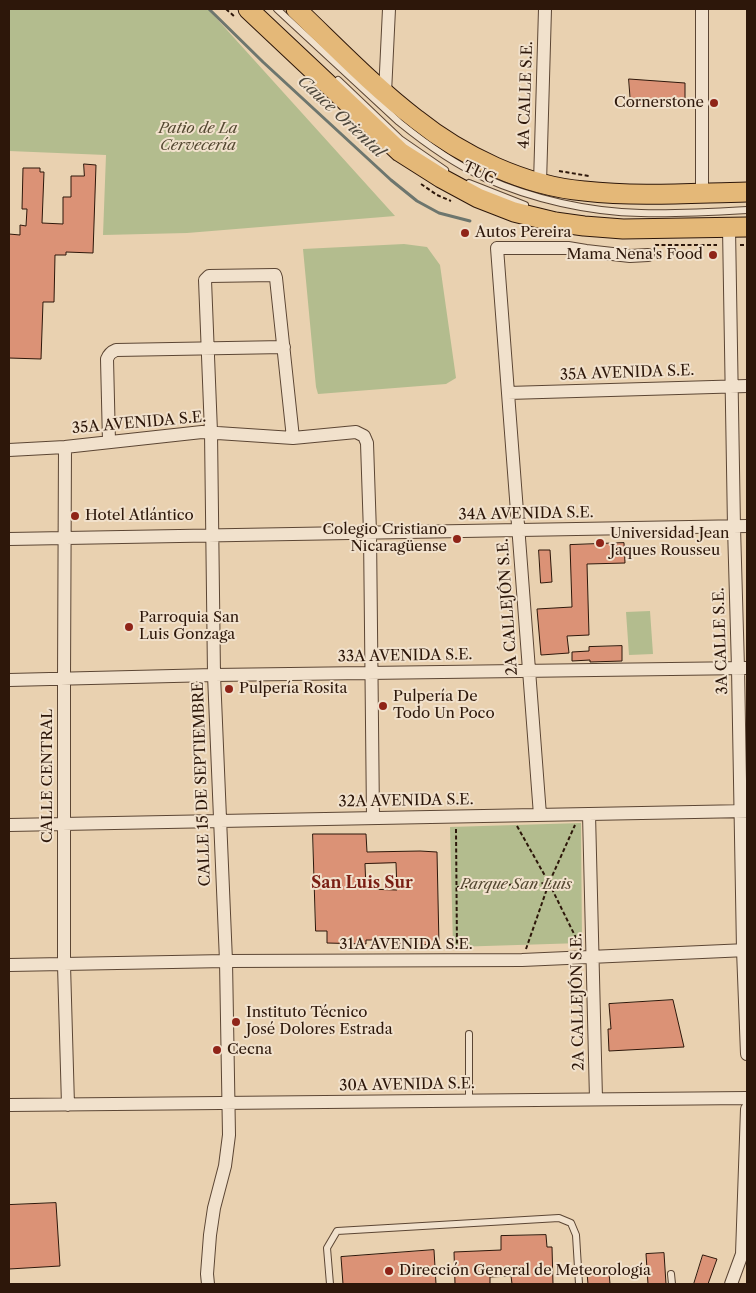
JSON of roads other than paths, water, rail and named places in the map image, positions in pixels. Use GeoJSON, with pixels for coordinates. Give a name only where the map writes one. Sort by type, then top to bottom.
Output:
{"type":"FeatureCollection","features":[{"type":"Feature","properties":{"kind":"main road"},"geometry":{"type":"LineString","coordinates":[[248,9],[400,152],[441,178],[478,198],[514,212],[555,222],[584,226],[623,229],[738,227]]}},
{"type":"Feature","properties":{"kind":"main road"},"geometry":{"type":"LineString","coordinates":[[296,9],[416,120],[439,137],[491,165],[514,174],[540,175],[583,191],[632,194],[747,192]]}},
{"type":"Feature","properties":{"kind":"street"},"geometry":{"type":"LineString","coordinates":[[385,93],[389,9]]}},
{"type":"Feature","properties":{"kind":"street","name":"4A CALLE S.E."},"geometry":{"type":"LineString","coordinates":[[540,175],[545,9]]}},
{"type":"Feature","properties":{"kind":"street"},"geometry":{"type":"LineString","coordinates":[[702,9],[702,193]]}},
{"type":"Feature","properties":{"kind":"street","name":"3A CALLE S.E."},"geometry":{"type":"LineString","coordinates":[[738,227],[731,386],[734,527],[743,668],[747,1054]]}},
{"type":"Feature","properties":{"kind":"street","name":"2A CALLEJÓN S.E."},"geometry":{"type":"LineString","coordinates":[[540,815],[497,248],[568,248],[630,256],[648,255]]}},
{"type":"Feature","properties":{"kind":"street","name":"CALLE 15 DE SEPTIEMBRE"},"geometry":{"type":"LineString","coordinates":[[208,1284],[210,1235],[214,1208],[225,1166],[229,1135],[229,1103],[226,961],[214,675],[211,432],[206,277],[275,275],[284,346]]}},
{"type":"Feature","properties":{"kind":"street"},"geometry":{"type":"LineString","coordinates":[[109,442],[107,359],[111,352],[116,350],[284,346],[293,438]]}},
{"type":"Feature","properties":{"kind":"street","name":"35A AVENIDA S.E."},"geometry":{"type":"LineString","coordinates":[[508,393],[747,386]]}},
{"type":"Feature","properties":{"kind":"street","name":"35A AVENIDA S.E."},"geometry":{"type":"LineString","coordinates":[[9,450],[65,447],[202,432],[293,438],[356,432],[364,436],[367,443],[370,533]]}},
{"type":"Feature","properties":{"kind":"street","name":"CALLE CENTRAL"},"geometry":{"type":"LineString","coordinates":[[65,447],[64,965],[68,1105]]}},
{"type":"Feature","properties":{"kind":"street","name":"34A AVENIDA S.E."},"geometry":{"type":"LineString","coordinates":[[9,539],[747,526]]}},
{"type":"Feature","properties":{"kind":"street"},"geometry":{"type":"LineString","coordinates":[[370,533],[373,818]]}},
{"type":"Feature","properties":{"kind":"street","name":"33A AVENIDA S.E."},"geometry":{"type":"LineString","coordinates":[[9,680],[214,675],[743,668]]}},
{"type":"Feature","properties":{"kind":"street","name":"32A AVENIDA S.E."},"geometry":{"type":"LineString","coordinates":[[9,825],[744,811]]}},
{"type":"Feature","properties":{"kind":"street","name":"2A CALLEJÓN S.E."},"geometry":{"type":"LineString","coordinates":[[584,814],[596,1099]]}},
{"type":"Feature","properties":{"kind":"street","name":"31A AVENIDA S.E."},"geometry":{"type":"LineString","coordinates":[[9,965],[226,961],[522,960],[745,950]]}},
{"type":"Feature","properties":{"kind":"street","name":"30A AVENIDA S.E."},"geometry":{"type":"LineString","coordinates":[[9,1105],[747,1098]]}},
{"type":"Feature","properties":{"kind":"street"},"geometry":{"type":"LineString","coordinates":[[731,1284],[742,1254],[747,1109]]}},
{"type":"Feature","properties":{"kind":"lane","name":"TUC"},"geometry":{"type":"LineString","coordinates":[[277,9],[399,122],[420,139],[486,178],[546,199],[606,210],[640,213],[747,210]]}},
{"type":"Feature","properties":{"kind":"lane","name":"TUC"},"geometry":{"type":"LineString","coordinates":[[335,78],[400,139],[449,172]]}},
{"type":"Feature","properties":{"kind":"lane","name":"TUC"},"geometry":{"type":"LineString","coordinates":[[466,182],[529,207]]}},
{"type":"Feature","properties":{"kind":"lane"},"geometry":{"type":"LineString","coordinates":[[655,220],[692,220]]}},
{"type":"Feature","properties":{"kind":"lane"},"geometry":{"type":"LineString","coordinates":[[469,1034],[469,1100]]}},
{"type":"Feature","properties":{"kind":"lane"},"geometry":{"type":"LineString","coordinates":[[330,1284],[327,1248],[337,1231],[558,1218],[571,1223],[576,1235],[579,1284]]}},
{"type":"Feature","properties":{"kind":"lane"},"geometry":{"type":"LineString","coordinates":[[671,1274],[672,1284]]}},
{"type":"Feature","properties":{"kind":"waterway","name":"Cauce Oriental"},"geometry":{"type":"LineString","coordinates":[[209,9],[263,62],[391,180],[417,201],[439,213],[470,221]]}},
{"type":"Feature","properties":{"kind":"place","name":"Cornerstone"},"geometry":{"type":"Point","coordinates":[714,103]}},
{"type":"Feature","properties":{"kind":"place","name":"Autos Pereira"},"geometry":{"type":"Point","coordinates":[465,233]}},
{"type":"Feature","properties":{"kind":"place","name":"Mama Nena's Food"},"geometry":{"type":"Point","coordinates":[713,255]}},
{"type":"Feature","properties":{"kind":"place","name":"Hotel Atlántico"},"geometry":{"type":"Point","coordinates":[75,516]}},
{"type":"Feature","properties":{"kind":"place","name":"Colegio Cristiano Nicaragüense"},"geometry":{"type":"Point","coordinates":[457,539]}},
{"type":"Feature","properties":{"kind":"place","name":"Universidad Jean Jaques Rousseu"},"geometry":{"type":"Point","coordinates":[600,543]}},
{"type":"Feature","properties":{"kind":"place","name":"Parroquia San Luis Gonzaga"},"geometry":{"type":"Point","coordinates":[129,627]}},
{"type":"Feature","properties":{"kind":"place","name":"Pulpería Rosita"},"geometry":{"type":"Point","coordinates":[229,689]}},
{"type":"Feature","properties":{"kind":"place","name":"Pulpería De Todo Un Poco"},"geometry":{"type":"Point","coordinates":[383,706]}},
{"type":"Feature","properties":{"kind":"place","name":"Instituto Técnico José Dolores Estrada"},"geometry":{"type":"Point","coordinates":[236,1022]}},
{"type":"Feature","properties":{"kind":"place","name":"Cecna"},"geometry":{"type":"Point","coordinates":[217,1050]}},
{"type":"Feature","properties":{"kind":"place","name":"Dirección General de Meteorología"},"geometry":{"type":"Point","coordinates":[389,1271]}},
{"type":"Feature","properties":{"kind":"district","name":"San Luis Sur"},"geometry":{"type":"Point","coordinates":[362,883]}},
{"type":"Feature","properties":{"kind":"park label","name":"Patio de La Cervecería"},"geometry":{"type":"Point","coordinates":[198,138]}},
{"type":"Feature","properties":{"kind":"park label","name":"Parque San Luis"},"geometry":{"type":"Point","coordinates":[516,885]}}]}
